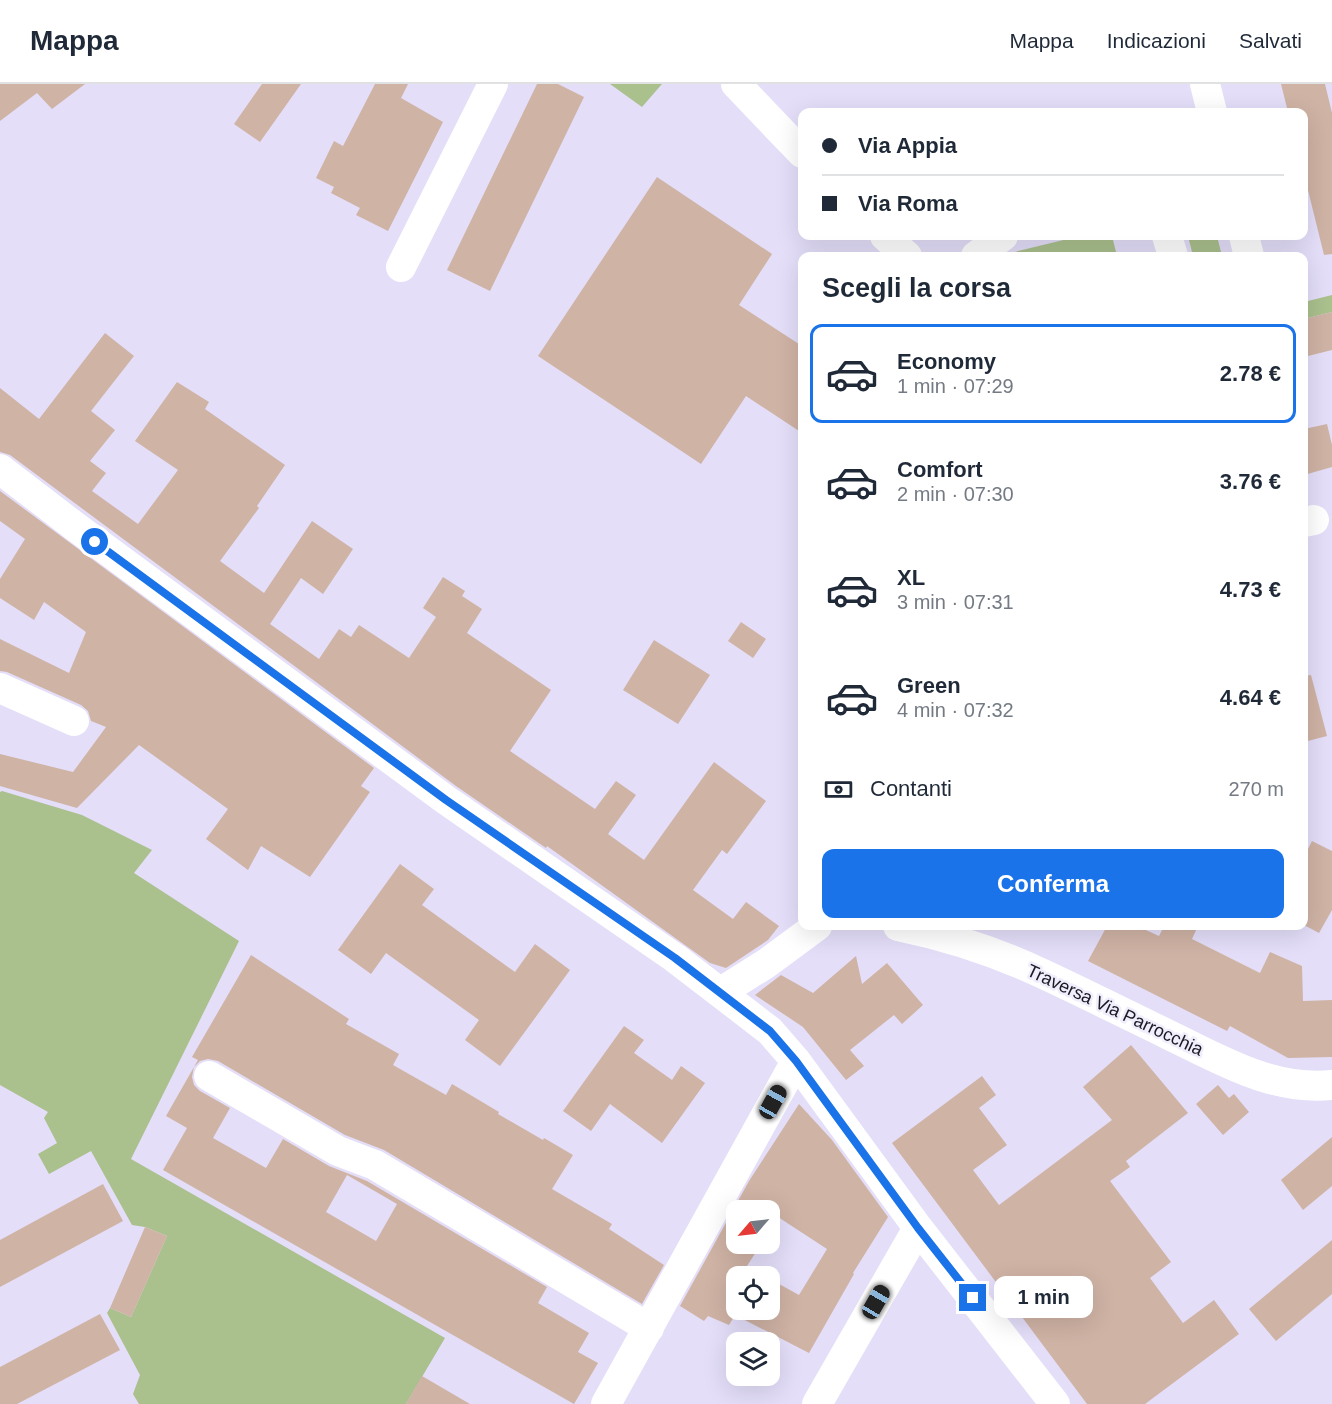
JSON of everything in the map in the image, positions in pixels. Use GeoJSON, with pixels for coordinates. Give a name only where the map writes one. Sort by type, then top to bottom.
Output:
{"type":"FeatureCollection","features":[{"type":"Feature","properties":{"kind":"street"},"geometry":{"type":"LineString","coordinates":[[401,267],[493,84]]}},
{"type":"Feature","properties":{"kind":"street"},"geometry":{"type":"LineString","coordinates":[[1205,84],[1211,108]]}},
{"type":"Feature","properties":{"kind":"street"},"geometry":{"type":"LineString","coordinates":[[746,87],[798,148]]}},
{"type":"Feature","properties":{"kind":"street"},"geometry":{"type":"LineString","coordinates":[[889,240],[902,252]]}},
{"type":"Feature","properties":{"kind":"street"},"geometry":{"type":"LineString","coordinates":[[981,252],[998,240]]}},
{"type":"Feature","properties":{"kind":"street"},"geometry":{"type":"LineString","coordinates":[[0,469],[446,800],[675,958],[770,1031],[796,1061],[918,1228],[1055,1404]]}},
{"type":"Feature","properties":{"kind":"street"},"geometry":{"type":"LineString","coordinates":[[0,688],[74,721]]}},
{"type":"Feature","properties":{"kind":"street"},"geometry":{"type":"LineString","coordinates":[[721,992],[767,963],[812,930]]}},
{"type":"Feature","properties":{"kind":"street","name":"Traversa Via Parrocchia"},"geometry":{"type":"LineString","coordinates":[[917,930],[966,944],[1038,972],[1253,1075],[1295,1085],[1332,1085]]}},
{"type":"Feature","properties":{"kind":"street"},"geometry":{"type":"LineString","coordinates":[[606,1404],[796,1061]]}},
{"type":"Feature","properties":{"kind":"street"},"geometry":{"type":"LineString","coordinates":[[209,1077],[338,1151],[375,1165],[649,1328]]}},
{"type":"Feature","properties":{"kind":"street"},"geometry":{"type":"LineString","coordinates":[[817,1404],[918,1228]]}},
{"type":"Feature","properties":{"kind":"green space"},"geometry":{"type":"Polygon","coordinates":[[[610,84],[662,84],[642,107],[610,84]]]}},
{"type":"Feature","properties":{"kind":"green space"},"geometry":{"type":"Polygon","coordinates":[[[1063,240],[1113,240],[1116,252],[1016,252],[1063,240]]]}},
{"type":"Feature","properties":{"kind":"green space"},"geometry":{"type":"Polygon","coordinates":[[[1189,240],[1218,240],[1221,252],[1192,252],[1189,240]]]}},
{"type":"Feature","properties":{"kind":"green space"},"geometry":{"type":"Polygon","coordinates":[[[1332,295],[1332,312],[1308,318],[1308,301],[1332,295]]]}},
{"type":"Feature","properties":{"kind":"green space"},"geometry":{"type":"Polygon","coordinates":[[[0,792],[82,815],[152,850],[134,873],[239,941],[131,1159],[445,1338],[406,1404],[139,1404],[133,1394],[140,1375],[107,1313],[110,1308],[131,1317],[167,1236],[145,1227],[132,1225],[91,1151],[49,1174],[38,1154],[57,1143],[44,1118],[48,1112],[0,1085],[0,792]]]}},
{"type":"Feature","properties":{"kind":"building"},"geometry":{"type":"Polygon","coordinates":[[[0,84],[85,84],[52,109],[37,93],[0,121],[0,84]]]}},
{"type":"Feature","properties":{"kind":"building"},"geometry":{"type":"Polygon","coordinates":[[[262,84],[301,84],[260,142],[234,124],[262,84]]]}},
{"type":"Feature","properties":{"kind":"building"},"geometry":{"type":"Polygon","coordinates":[[[375,84],[408,84],[401,98],[443,122],[388,231],[356,215],[360,208],[331,193],[334,187],[316,178],[334,141],[343,146],[375,84]]]}},
{"type":"Feature","properties":{"kind":"building"},"geometry":{"type":"Polygon","coordinates":[[[537,84],[558,84],[584,97],[490,291],[447,270],[537,84]]]}},
{"type":"Feature","properties":{"kind":"building"},"geometry":{"type":"Polygon","coordinates":[[[1281,84],[1325,84],[1332,113],[1332,254],[1324,255],[1308,190],[1308,108],[1287,108],[1281,84]]]}},
{"type":"Feature","properties":{"kind":"building"},"geometry":{"type":"Polygon","coordinates":[[[657,177],[772,254],[739,305],[798,343],[798,430],[746,396],[701,464],[538,356],[657,177]]]}},
{"type":"Feature","properties":{"kind":"building"},"geometry":{"type":"Polygon","coordinates":[[[1332,312],[1332,350],[1308,356],[1308,318],[1332,312]]]}},
{"type":"Feature","properties":{"kind":"building"},"geometry":{"type":"Polygon","coordinates":[[[105,333],[134,356],[91,411],[115,430],[90,461],[106,473],[92,491],[138,524],[178,470],[135,441],[177,382],[209,402],[205,409],[285,465],[257,506],[259,508],[220,561],[264,593],[312,521],[353,549],[323,594],[301,578],[270,624],[319,659],[339,629],[351,637],[359,625],[409,658],[436,617],[423,608],[443,577],[465,591],[462,596],[482,609],[467,633],[551,690],[510,751],[595,809],[616,781],[636,795],[608,834],[644,860],[714,762],[766,801],[727,854],[722,850],[693,890],[733,919],[746,902],[779,926],[768,940],[726,968],[710,963],[547,846],[546,848],[456,786],[10,455],[0,452],[0,388],[39,419],[105,333]]]}},
{"type":"Feature","properties":{"kind":"building"},"geometry":{"type":"Polygon","coordinates":[[[1327,424],[1332,445],[1332,467],[1308,474],[1308,428],[1327,424]]]}},
{"type":"Feature","properties":{"kind":"building"},"geometry":{"type":"Polygon","coordinates":[[[0,491],[374,768],[361,786],[370,792],[310,877],[261,846],[248,870],[206,839],[228,809],[139,745],[77,808],[0,786],[0,754],[73,772],[106,727],[91,721],[88,711],[81,705],[0,671],[0,639],[69,673],[86,632],[44,602],[34,620],[0,598],[0,579],[25,539],[0,521],[0,491]]]}},
{"type":"Feature","properties":{"kind":"building"},"geometry":{"type":"Polygon","coordinates":[[[741,622],[766,639],[753,658],[728,641],[741,622]]]}},
{"type":"Feature","properties":{"kind":"building"},"geometry":{"type":"Polygon","coordinates":[[[654,640],[710,675],[678,724],[623,690],[654,640]]]}},
{"type":"Feature","properties":{"kind":"building"},"geometry":{"type":"Polygon","coordinates":[[[1308,675],[1311,675],[1327,736],[1308,741],[1308,675]]]}},
{"type":"Feature","properties":{"kind":"building"},"geometry":{"type":"Polygon","coordinates":[[[1312,841],[1332,851],[1332,910],[1319,933],[1308,927],[1308,849],[1312,841]]]}},
{"type":"Feature","properties":{"kind":"building"},"geometry":{"type":"Polygon","coordinates":[[[400,864],[434,889],[422,905],[515,972],[535,944],[570,970],[500,1066],[465,1040],[479,1020],[386,953],[371,974],[338,950],[400,864]]]}},
{"type":"Feature","properties":{"kind":"building"},"geometry":{"type":"Polygon","coordinates":[[[1105,930],[1146,930],[1159,936],[1162,930],[1196,930],[1192,939],[1260,973],[1270,952],[1302,966],[1303,1001],[1332,1000],[1332,1057],[1288,1058],[1230,1026],[1227,1031],[1088,961],[1105,930]]]}},
{"type":"Feature","properties":{"kind":"building"},"geometry":{"type":"Polygon","coordinates":[[[251,955],[349,1019],[346,1024],[399,1054],[393,1065],[446,1095],[452,1084],[499,1112],[498,1114],[573,1155],[552,1189],[612,1224],[609,1229],[664,1265],[642,1304],[384,1150],[345,1135],[218,1061],[208,1059],[200,1061],[194,1067],[198,1060],[192,1057],[251,955]]]}},
{"type":"Feature","properties":{"kind":"building"},"geometry":{"type":"Polygon","coordinates":[[[856,956],[862,984],[887,963],[923,1005],[902,1024],[894,1015],[850,1050],[864,1066],[846,1080],[803,1027],[755,995],[781,975],[813,993],[856,956]]]}},
{"type":"Feature","properties":{"kind":"building"},"geometry":{"type":"Polygon","coordinates":[[[624,1026],[644,1040],[634,1053],[672,1080],[681,1066],[705,1083],[662,1143],[610,1104],[591,1131],[563,1111],[624,1026]]]}},
{"type":"Feature","properties":{"kind":"building"},"geometry":{"type":"Polygon","coordinates":[[[1131,1045],[1188,1113],[1126,1161],[1130,1167],[1110,1181],[1171,1262],[1150,1278],[1183,1323],[1214,1300],[1239,1334],[1145,1404],[1087,1404],[892,1143],[982,1076],[996,1095],[979,1108],[1007,1145],[973,1170],[999,1205],[1112,1120],[1083,1087],[1131,1045]]]}},
{"type":"Feature","properties":{"kind":"building"},"geometry":{"type":"Polygon","coordinates":[[[194,1067],[192,1077],[194,1085],[200,1091],[230,1108],[213,1138],[266,1168],[283,1139],[329,1166],[367,1181],[547,1287],[538,1303],[589,1333],[578,1352],[598,1363],[574,1404],[163,1170],[187,1128],[166,1116],[194,1067]],[[347,1175],[326,1212],[376,1241],[397,1204],[347,1175]]]}},
{"type":"Feature","properties":{"kind":"building"},"geometry":{"type":"Polygon","coordinates":[[[1218,1085],[1229,1098],[1234,1094],[1249,1112],[1223,1135],[1196,1104],[1218,1085]]]}},
{"type":"Feature","properties":{"kind":"building"},"geometry":{"type":"Polygon","coordinates":[[[799,1104],[832,1140],[888,1217],[853,1273],[809,1353],[780,1338],[780,1332],[768,1332],[745,1320],[780,1320],[780,1285],[799,1295],[827,1249],[780,1218],[780,1200],[739,1200],[799,1104]]]}},
{"type":"Feature","properties":{"kind":"building"},"geometry":{"type":"Polygon","coordinates":[[[1332,1137],[1332,1186],[1303,1210],[1281,1180],[1332,1137]]]}},
{"type":"Feature","properties":{"kind":"building"},"geometry":{"type":"Polygon","coordinates":[[[103,1184],[123,1221],[0,1287],[0,1240],[103,1184]]]}},
{"type":"Feature","properties":{"kind":"building"},"geometry":{"type":"Polygon","coordinates":[[[726,1223],[726,1254],[755,1254],[747,1266],[726,1266],[726,1320],[732,1320],[729,1325],[708,1316],[704,1321],[680,1306],[726,1223]]]}},
{"type":"Feature","properties":{"kind":"building"},"geometry":{"type":"Polygon","coordinates":[[[145,1227],[167,1236],[131,1317],[110,1308],[145,1227]]]}},
{"type":"Feature","properties":{"kind":"building"},"geometry":{"type":"Polygon","coordinates":[[[1332,1240],[1332,1294],[1276,1341],[1249,1309],[1332,1240]]]}},
{"type":"Feature","properties":{"kind":"building"},"geometry":{"type":"Polygon","coordinates":[[[100,1314],[120,1350],[17,1404],[0,1404],[0,1367],[100,1314]]]}},
{"type":"Feature","properties":{"kind":"building"},"geometry":{"type":"Polygon","coordinates":[[[422,1376],[470,1404],[406,1404],[422,1376]]]}},
{"type":"Feature","properties":{"kind":"route"},"geometry":{"type":"LineString","coordinates":[[95,542],[446,800],[675,958],[770,1031],[796,1061],[918,1228],[973,1298]]}}]}
